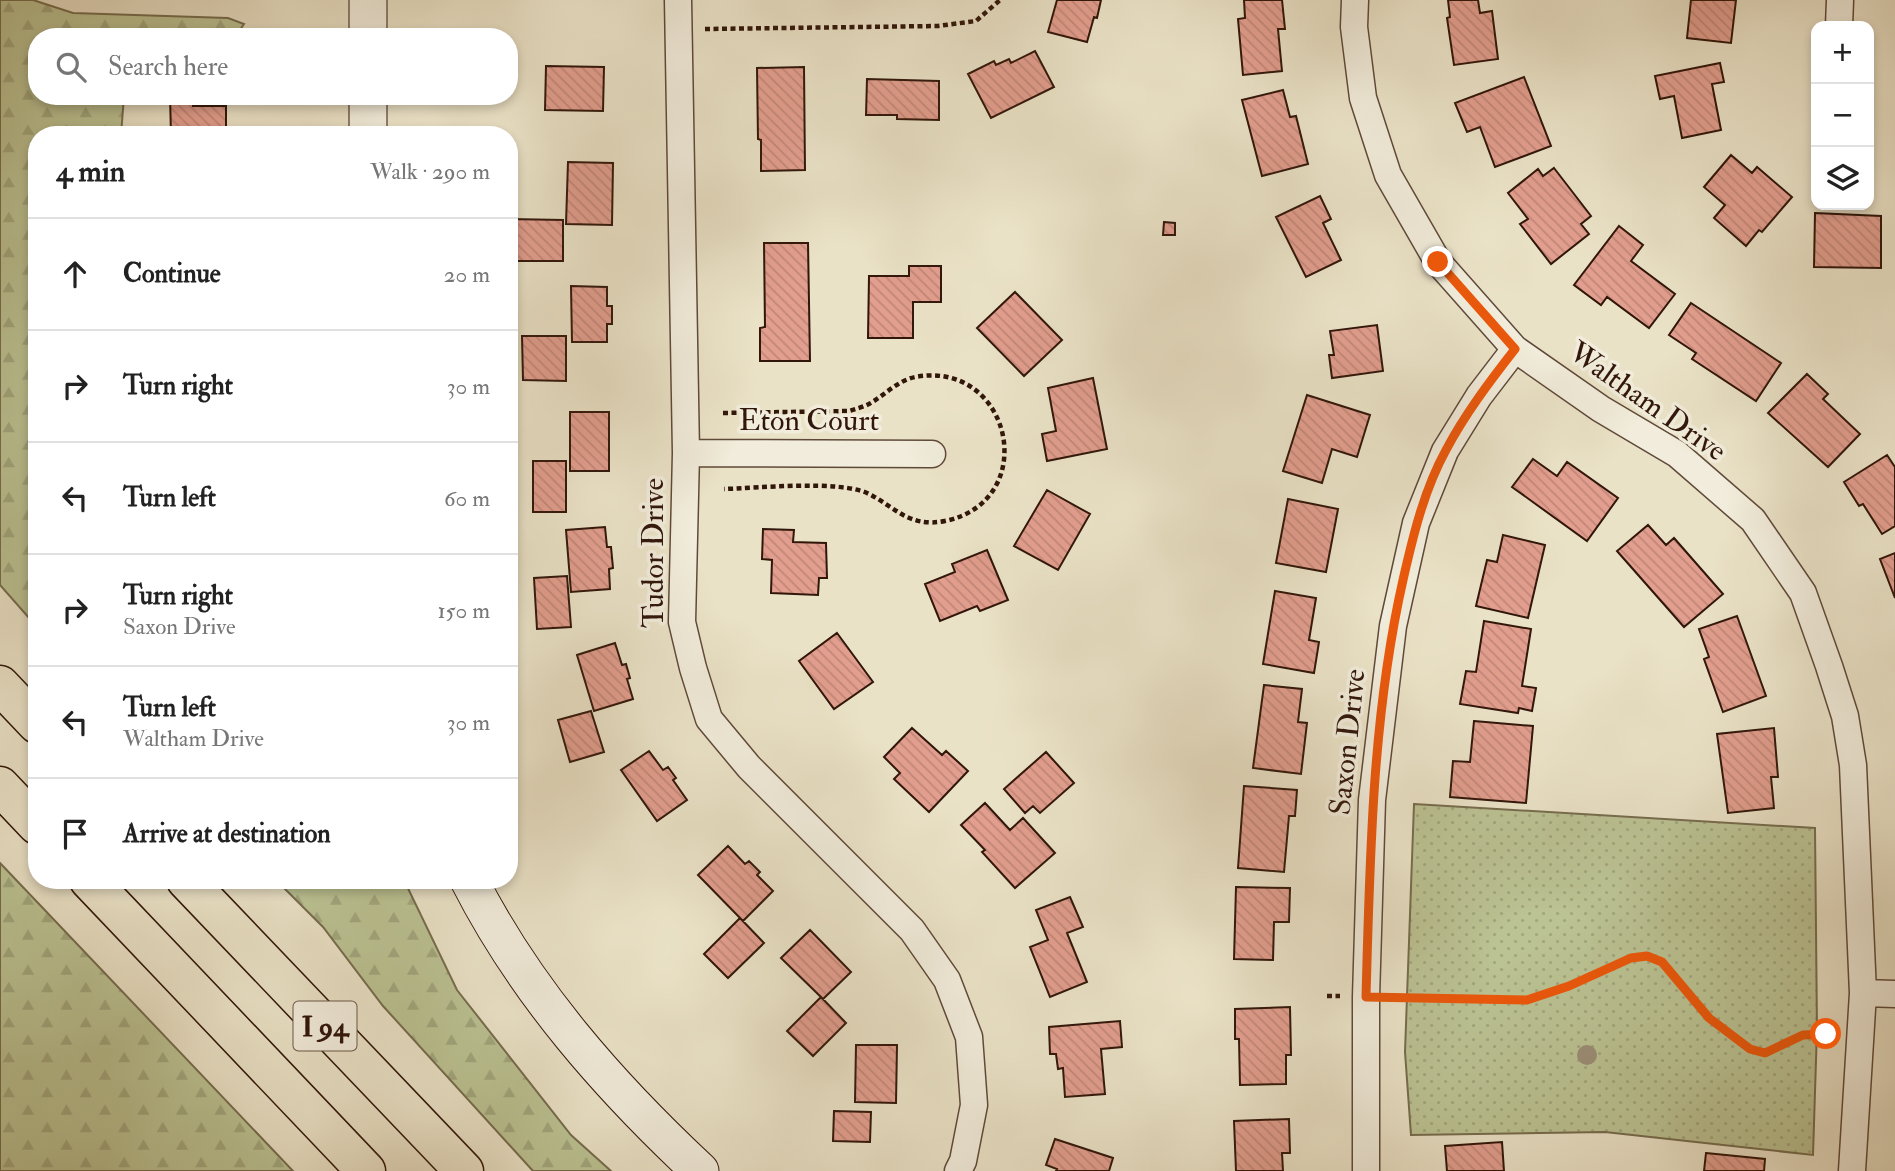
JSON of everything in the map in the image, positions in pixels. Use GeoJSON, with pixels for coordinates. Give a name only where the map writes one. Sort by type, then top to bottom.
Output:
{"type":"FeatureCollection","features":[{"type":"Feature","properties":{"kind":"highway"},"geometry":{"type":"LineString","coordinates":[[0,685],[28,715]]}},
{"type":"Feature","properties":{"kind":"highway"},"geometry":{"type":"LineString","coordinates":[[0,786],[28,816]]}},
{"type":"Feature","properties":{"kind":"highway","name":"I 94"},"geometry":{"type":"LineString","coordinates":[[98,889],[366,1171]]}},
{"type":"Feature","properties":{"kind":"highway","name":"I 94"},"geometry":{"type":"LineString","coordinates":[[195,889],[464,1171]]}},
{"type":"Feature","properties":{"kind":"street"},"geometry":{"type":"LineString","coordinates":[[368,0],[368,28]]}},
{"type":"Feature","properties":{"kind":"street","name":"Tudor Drive"},"geometry":{"type":"LineString","coordinates":[[678,0],[686,453],[682,622],[709,719],[749,767],[912,930],[947,980],[969,1037],[974,1104],[963,1161],[958,1171]]}},
{"type":"Feature","properties":{"kind":"street","name":"Waltham Drive"},"geometry":{"type":"LineString","coordinates":[[1355,0],[1354,27],[1363,98],[1388,175],[1438,262],[1515,349],[1601,409],[1677,454],[1753,520],[1802,593],[1845,716],[1853,765],[1863,993],[1852,1171]]}},
{"type":"Feature","properties":{"kind":"street"},"geometry":{"type":"LineString","coordinates":[[1839,21],[1840,0]]}},
{"type":"Feature","properties":{"kind":"street"},"geometry":{"type":"LineString","coordinates":[[368,105],[368,126]]}},
{"type":"Feature","properties":{"kind":"street","name":"Saxon Drive"},"geometry":{"type":"LineString","coordinates":[[1366,1171],[1366,997],[1372,800],[1393,626],[1416,523],[1445,451],[1479,396],[1515,349]]}},
{"type":"Feature","properties":{"kind":"street","name":"Eton Court"},"geometry":{"type":"LineString","coordinates":[[686,453],[932,454]]}},
{"type":"Feature","properties":{"kind":"street"},"geometry":{"type":"LineString","coordinates":[[474,889],[502,939],[544,1003],[591,1059],[700,1171]]}},
{"type":"Feature","properties":{"kind":"street"},"geometry":{"type":"LineString","coordinates":[[1863,993],[1895,994]]}},
{"type":"Feature","properties":{"kind":"path"},"geometry":{"type":"LineString","coordinates":[[678,29],[939,26],[976,21],[1000,0]]}},
{"type":"Feature","properties":{"kind":"path"},"geometry":{"type":"LineString","coordinates":[[1327,996],[1527,1000],[1569,986],[1631,958],[1647,956],[1662,962],[1709,1018],[1750,1049],[1765,1053],[1803,1035],[1836,1034]]}},
{"type":"Feature","properties":{"kind":"green space"},"geometry":{"type":"Polygon","coordinates":[[[0,0],[33,0],[73,13],[228,18],[244,24],[241,28],[28,28],[28,105],[123,105],[122,126],[28,126],[28,617],[0,585],[0,0]]]}},
{"type":"Feature","properties":{"kind":"green space"},"geometry":{"type":"Polygon","coordinates":[[[1414,804],[1815,828],[1817,1029],[1813,1155],[1605,1132],[1411,1135],[1405,1052],[1414,804]]]}},
{"type":"Feature","properties":{"kind":"green space"},"geometry":{"type":"Polygon","coordinates":[[[0,863],[293,1171],[0,1171],[0,863]]]}},
{"type":"Feature","properties":{"kind":"green space"},"geometry":{"type":"Polygon","coordinates":[[[285,889],[408,889],[457,990],[571,1135],[611,1171],[533,1171],[383,1006],[323,927],[285,889]]]}},
{"type":"Feature","properties":{"kind":"building"},"geometry":{"type":"Polygon","coordinates":[[[1057,0],[1101,0],[1087,42],[1048,32],[1057,0]]]}},
{"type":"Feature","properties":{"kind":"building"},"geometry":{"type":"Polygon","coordinates":[[[1244,0],[1282,0],[1285,29],[1278,29],[1282,71],[1243,75],[1238,19],[1245,18],[1244,0]]]}},
{"type":"Feature","properties":{"kind":"building"},"geometry":{"type":"Polygon","coordinates":[[[1448,0],[1478,0],[1480,13],[1492,11],[1498,59],[1454,65],[1447,18],[1450,17],[1448,0]]]}},
{"type":"Feature","properties":{"kind":"building"},"geometry":{"type":"Polygon","coordinates":[[[1691,0],[1736,0],[1731,43],[1687,38],[1691,0]]]}},
{"type":"Feature","properties":{"kind":"building"},"geometry":{"type":"Polygon","coordinates":[[[1035,51],[1054,87],[991,118],[968,74],[994,61],[996,65],[1009,59],[1011,63],[1035,51]]]}},
{"type":"Feature","properties":{"kind":"building"},"geometry":{"type":"Polygon","coordinates":[[[1720,63],[1724,82],[1712,84],[1721,130],[1682,138],[1674,96],[1660,99],[1655,76],[1720,63]]]}},
{"type":"Feature","properties":{"kind":"building"},"geometry":{"type":"Polygon","coordinates":[[[546,66],[604,67],[603,111],[545,110],[546,66]]]}},
{"type":"Feature","properties":{"kind":"building"},"geometry":{"type":"Polygon","coordinates":[[[804,67],[805,170],[761,171],[757,68],[804,67]]]}},
{"type":"Feature","properties":{"kind":"building"},"geometry":{"type":"Polygon","coordinates":[[[1524,77],[1551,146],[1495,167],[1480,127],[1467,132],[1455,103],[1524,77]]]}},
{"type":"Feature","properties":{"kind":"building"},"geometry":{"type":"Polygon","coordinates":[[[867,79],[939,81],[939,120],[897,119],[897,115],[866,115],[867,79]]]}},
{"type":"Feature","properties":{"kind":"building"},"geometry":{"type":"Polygon","coordinates":[[[1283,90],[1290,117],[1296,116],[1308,164],[1262,176],[1242,100],[1283,90]]]}},
{"type":"Feature","properties":{"kind":"building"},"geometry":{"type":"Polygon","coordinates":[[[170,105],[226,106],[226,126],[171,126],[170,105]]]}},
{"type":"Feature","properties":{"kind":"building"},"geometry":{"type":"Polygon","coordinates":[[[1731,155],[1752,173],[1757,167],[1792,197],[1746,246],[1714,218],[1725,205],[1704,187],[1731,155]]]}},
{"type":"Feature","properties":{"kind":"building"},"geometry":{"type":"Polygon","coordinates":[[[568,162],[613,163],[612,225],[566,224],[568,162]]]}},
{"type":"Feature","properties":{"kind":"building"},"geometry":{"type":"Polygon","coordinates":[[[1554,168],[1591,216],[1581,224],[1589,234],[1551,264],[1520,224],[1528,219],[1508,193],[1538,169],[1543,176],[1554,168]]]}},
{"type":"Feature","properties":{"kind":"building"},"geometry":{"type":"Polygon","coordinates":[[[1320,196],[1331,219],[1323,223],[1341,260],[1306,277],[1276,217],[1320,196]]]}},
{"type":"Feature","properties":{"kind":"building"},"geometry":{"type":"Polygon","coordinates":[[[1815,213],[1881,216],[1881,268],[1814,267],[1815,213]]]}},
{"type":"Feature","properties":{"kind":"building"},"geometry":{"type":"Polygon","coordinates":[[[518,219],[563,220],[563,261],[518,261],[518,219]]]}},
{"type":"Feature","properties":{"kind":"building"},"geometry":{"type":"Polygon","coordinates":[[[1164,222],[1175,223],[1175,235],[1163,235],[1164,222]]]}},
{"type":"Feature","properties":{"kind":"building"},"geometry":{"type":"Polygon","coordinates":[[[1619,226],[1643,245],[1631,261],[1675,294],[1649,328],[1607,297],[1601,305],[1574,285],[1619,226]]]}},
{"type":"Feature","properties":{"kind":"building"},"geometry":{"type":"Polygon","coordinates":[[[764,243],[808,243],[810,361],[760,361],[760,328],[765,327],[764,243]]]}},
{"type":"Feature","properties":{"kind":"building"},"geometry":{"type":"Polygon","coordinates":[[[909,266],[941,266],[941,302],[913,302],[913,338],[868,338],[869,276],[909,276],[909,266]]]}},
{"type":"Feature","properties":{"kind":"building"},"geometry":{"type":"Polygon","coordinates":[[[571,286],[607,287],[607,306],[612,306],[612,324],[607,324],[607,342],[572,342],[571,286]]]}},
{"type":"Feature","properties":{"kind":"building"},"geometry":{"type":"Polygon","coordinates":[[[1015,292],[1062,340],[1024,376],[977,328],[1015,292]]]}},
{"type":"Feature","properties":{"kind":"building"},"geometry":{"type":"Polygon","coordinates":[[[1691,303],[1781,363],[1756,401],[1692,359],[1696,353],[1669,335],[1691,303]]]}},
{"type":"Feature","properties":{"kind":"building"},"geometry":{"type":"Polygon","coordinates":[[[1377,325],[1383,371],[1332,378],[1329,355],[1334,355],[1330,331],[1377,325]]]}},
{"type":"Feature","properties":{"kind":"building"},"geometry":{"type":"Polygon","coordinates":[[[522,336],[566,336],[566,381],[523,380],[522,336]]]}},
{"type":"Feature","properties":{"kind":"building"},"geometry":{"type":"Polygon","coordinates":[[[1807,374],[1828,394],[1823,399],[1860,434],[1828,467],[1768,413],[1807,374]]]}},
{"type":"Feature","properties":{"kind":"building"},"geometry":{"type":"Polygon","coordinates":[[[1093,378],[1107,449],[1047,461],[1042,434],[1056,431],[1048,388],[1093,378]]]}},
{"type":"Feature","properties":{"kind":"building"},"geometry":{"type":"Polygon","coordinates":[[[1307,395],[1370,415],[1357,457],[1332,449],[1322,483],[1283,471],[1307,395]]]}},
{"type":"Feature","properties":{"kind":"building"},"geometry":{"type":"Polygon","coordinates":[[[570,412],[609,412],[609,471],[570,471],[570,412]]]}},
{"type":"Feature","properties":{"kind":"building"},"geometry":{"type":"Polygon","coordinates":[[[1887,455],[1895,467],[1895,526],[1882,534],[1863,504],[1859,506],[1844,482],[1887,455]]]}},
{"type":"Feature","properties":{"kind":"building"},"geometry":{"type":"Polygon","coordinates":[[[1533,459],[1557,476],[1567,462],[1618,498],[1587,541],[1512,487],[1533,459]]]}},
{"type":"Feature","properties":{"kind":"building"},"geometry":{"type":"Polygon","coordinates":[[[533,461],[566,461],[566,512],[533,512],[533,461]]]}},
{"type":"Feature","properties":{"kind":"building"},"geometry":{"type":"Polygon","coordinates":[[[1047,490],[1090,514],[1058,570],[1014,546],[1047,490]]]}},
{"type":"Feature","properties":{"kind":"building"},"geometry":{"type":"Polygon","coordinates":[[[1288,499],[1338,509],[1326,572],[1276,563],[1288,499]]]}},
{"type":"Feature","properties":{"kind":"building"},"geometry":{"type":"Polygon","coordinates":[[[1648,525],[1666,545],[1674,538],[1723,594],[1684,627],[1617,551],[1648,525]]]}},
{"type":"Feature","properties":{"kind":"building"},"geometry":{"type":"Polygon","coordinates":[[[605,527],[613,568],[609,569],[610,589],[571,592],[566,530],[605,527]]]}},
{"type":"Feature","properties":{"kind":"building"},"geometry":{"type":"Polygon","coordinates":[[[763,529],[794,530],[793,542],[826,543],[827,578],[819,578],[818,595],[771,593],[772,560],[762,559],[763,529]]]}},
{"type":"Feature","properties":{"kind":"building"},"geometry":{"type":"Polygon","coordinates":[[[1503,535],[1545,545],[1528,618],[1476,606],[1487,560],[1497,562],[1503,535]]]}},
{"type":"Feature","properties":{"kind":"building"},"geometry":{"type":"Polygon","coordinates":[[[987,550],[1008,600],[980,611],[977,606],[940,621],[925,584],[955,572],[952,564],[987,550]]]}},
{"type":"Feature","properties":{"kind":"building"},"geometry":{"type":"Polygon","coordinates":[[[1895,553],[1895,598],[1880,559],[1895,553]]]}},
{"type":"Feature","properties":{"kind":"building"},"geometry":{"type":"Polygon","coordinates":[[[567,576],[571,627],[537,629],[534,578],[567,576]]]}},
{"type":"Feature","properties":{"kind":"building"},"geometry":{"type":"Polygon","coordinates":[[[1275,591],[1316,598],[1309,640],[1319,642],[1314,673],[1263,664],[1275,591]]]}},
{"type":"Feature","properties":{"kind":"building"},"geometry":{"type":"Polygon","coordinates":[[[1737,616],[1766,696],[1723,712],[1704,659],[1709,657],[1699,629],[1737,616]]]}},
{"type":"Feature","properties":{"kind":"building"},"geometry":{"type":"Polygon","coordinates":[[[1484,621],[1531,629],[1522,686],[1536,688],[1532,711],[1519,708],[1518,713],[1460,704],[1466,671],[1476,672],[1484,621]]]}},
{"type":"Feature","properties":{"kind":"building"},"geometry":{"type":"Polygon","coordinates":[[[837,633],[873,682],[834,709],[799,661],[837,633]]]}},
{"type":"Feature","properties":{"kind":"building"},"geometry":{"type":"Polygon","coordinates":[[[615,643],[622,665],[626,664],[633,699],[594,711],[577,655],[615,643]]]}},
{"type":"Feature","properties":{"kind":"building"},"geometry":{"type":"Polygon","coordinates":[[[1264,685],[1302,689],[1298,722],[1307,723],[1301,774],[1253,768],[1264,685]]]}},
{"type":"Feature","properties":{"kind":"building"},"geometry":{"type":"Polygon","coordinates":[[[591,711],[604,752],[570,762],[558,720],[591,711]]]}},
{"type":"Feature","properties":{"kind":"building"},"geometry":{"type":"Polygon","coordinates":[[[1474,721],[1533,726],[1526,803],[1450,797],[1453,761],[1470,762],[1474,721]]]}},
{"type":"Feature","properties":{"kind":"building"},"geometry":{"type":"Polygon","coordinates":[[[912,728],[942,755],[946,751],[968,771],[929,812],[894,779],[900,773],[884,757],[912,728]]]}},
{"type":"Feature","properties":{"kind":"building"},"geometry":{"type":"Polygon","coordinates":[[[1774,728],[1778,777],[1771,777],[1774,808],[1728,813],[1717,734],[1774,728]]]}},
{"type":"Feature","properties":{"kind":"building"},"geometry":{"type":"Polygon","coordinates":[[[649,751],[663,770],[668,767],[676,778],[673,780],[687,800],[657,821],[621,770],[649,751]]]}},
{"type":"Feature","properties":{"kind":"building"},"geometry":{"type":"Polygon","coordinates":[[[1046,752],[1074,783],[1040,813],[1033,806],[1025,813],[1004,789],[1046,752]]]}},
{"type":"Feature","properties":{"kind":"building"},"geometry":{"type":"Polygon","coordinates":[[[1244,786],[1297,790],[1295,816],[1289,816],[1284,872],[1238,868],[1244,786]]]}},
{"type":"Feature","properties":{"kind":"building"},"geometry":{"type":"Polygon","coordinates":[[[985,803],[1010,830],[1023,818],[1055,853],[1015,888],[961,825],[985,803]]]}},
{"type":"Feature","properties":{"kind":"building"},"geometry":{"type":"Polygon","coordinates":[[[728,846],[745,864],[749,861],[760,872],[757,875],[773,891],[743,921],[698,875],[728,846]]]}},
{"type":"Feature","properties":{"kind":"building"},"geometry":{"type":"Polygon","coordinates":[[[1236,887],[1290,888],[1289,922],[1274,922],[1273,960],[1234,959],[1236,887]]]}},
{"type":"Feature","properties":{"kind":"building"},"geometry":{"type":"Polygon","coordinates":[[[1070,897],[1083,927],[1067,933],[1087,982],[1050,997],[1030,947],[1048,940],[1036,910],[1070,897]]]}},
{"type":"Feature","properties":{"kind":"building"},"geometry":{"type":"Polygon","coordinates":[[[740,918],[764,943],[728,978],[704,954],[740,918]]]}},
{"type":"Feature","properties":{"kind":"building"},"geometry":{"type":"Polygon","coordinates":[[[810,930],[851,972],[823,999],[781,958],[810,930]]]}},
{"type":"Feature","properties":{"kind":"building"},"geometry":{"type":"Polygon","coordinates":[[[821,997],[846,1023],[813,1056],[787,1031],[821,997]]]}},
{"type":"Feature","properties":{"kind":"building"},"geometry":{"type":"Polygon","coordinates":[[[1290,1007],[1291,1055],[1286,1055],[1286,1084],[1240,1085],[1235,1009],[1290,1007]]]}},
{"type":"Feature","properties":{"kind":"building"},"geometry":{"type":"Polygon","coordinates":[[[1120,1021],[1122,1047],[1101,1049],[1105,1094],[1065,1097],[1063,1068],[1058,1069],[1056,1054],[1050,1054],[1049,1027],[1120,1021]]]}},
{"type":"Feature","properties":{"kind":"building"},"geometry":{"type":"Polygon","coordinates":[[[856,1045],[897,1045],[896,1103],[855,1102],[856,1045]]]}},
{"type":"Feature","properties":{"kind":"building"},"geometry":{"type":"Polygon","coordinates":[[[834,1111],[871,1112],[870,1142],[833,1141],[834,1111]]]}},
{"type":"Feature","properties":{"kind":"building"},"geometry":{"type":"Polygon","coordinates":[[[1289,1119],[1290,1153],[1282,1153],[1283,1171],[1236,1171],[1234,1121],[1289,1119]]]}},
{"type":"Feature","properties":{"kind":"building"},"geometry":{"type":"Polygon","coordinates":[[[1055,1139],[1113,1158],[1109,1171],[1056,1171],[1057,1169],[1046,1165],[1055,1139]]]}},
{"type":"Feature","properties":{"kind":"building"},"geometry":{"type":"Polygon","coordinates":[[[1502,1142],[1504,1171],[1447,1171],[1445,1146],[1502,1142]]]}},
{"type":"Feature","properties":{"kind":"building"},"geometry":{"type":"Polygon","coordinates":[[[1706,1153],[1765,1159],[1764,1171],[1704,1171],[1706,1153]]]}},
{"type":"Feature","properties":{"kind":"route"},"geometry":{"type":"LineString","coordinates":[[1438,262],[1515,349],[1479,396],[1445,451],[1416,523],[1393,626],[1372,800],[1366,997],[1527,1000],[1569,986],[1631,958],[1647,956],[1662,962],[1709,1018],[1750,1049],[1765,1053],[1803,1035],[1826,1034]]}}]}
